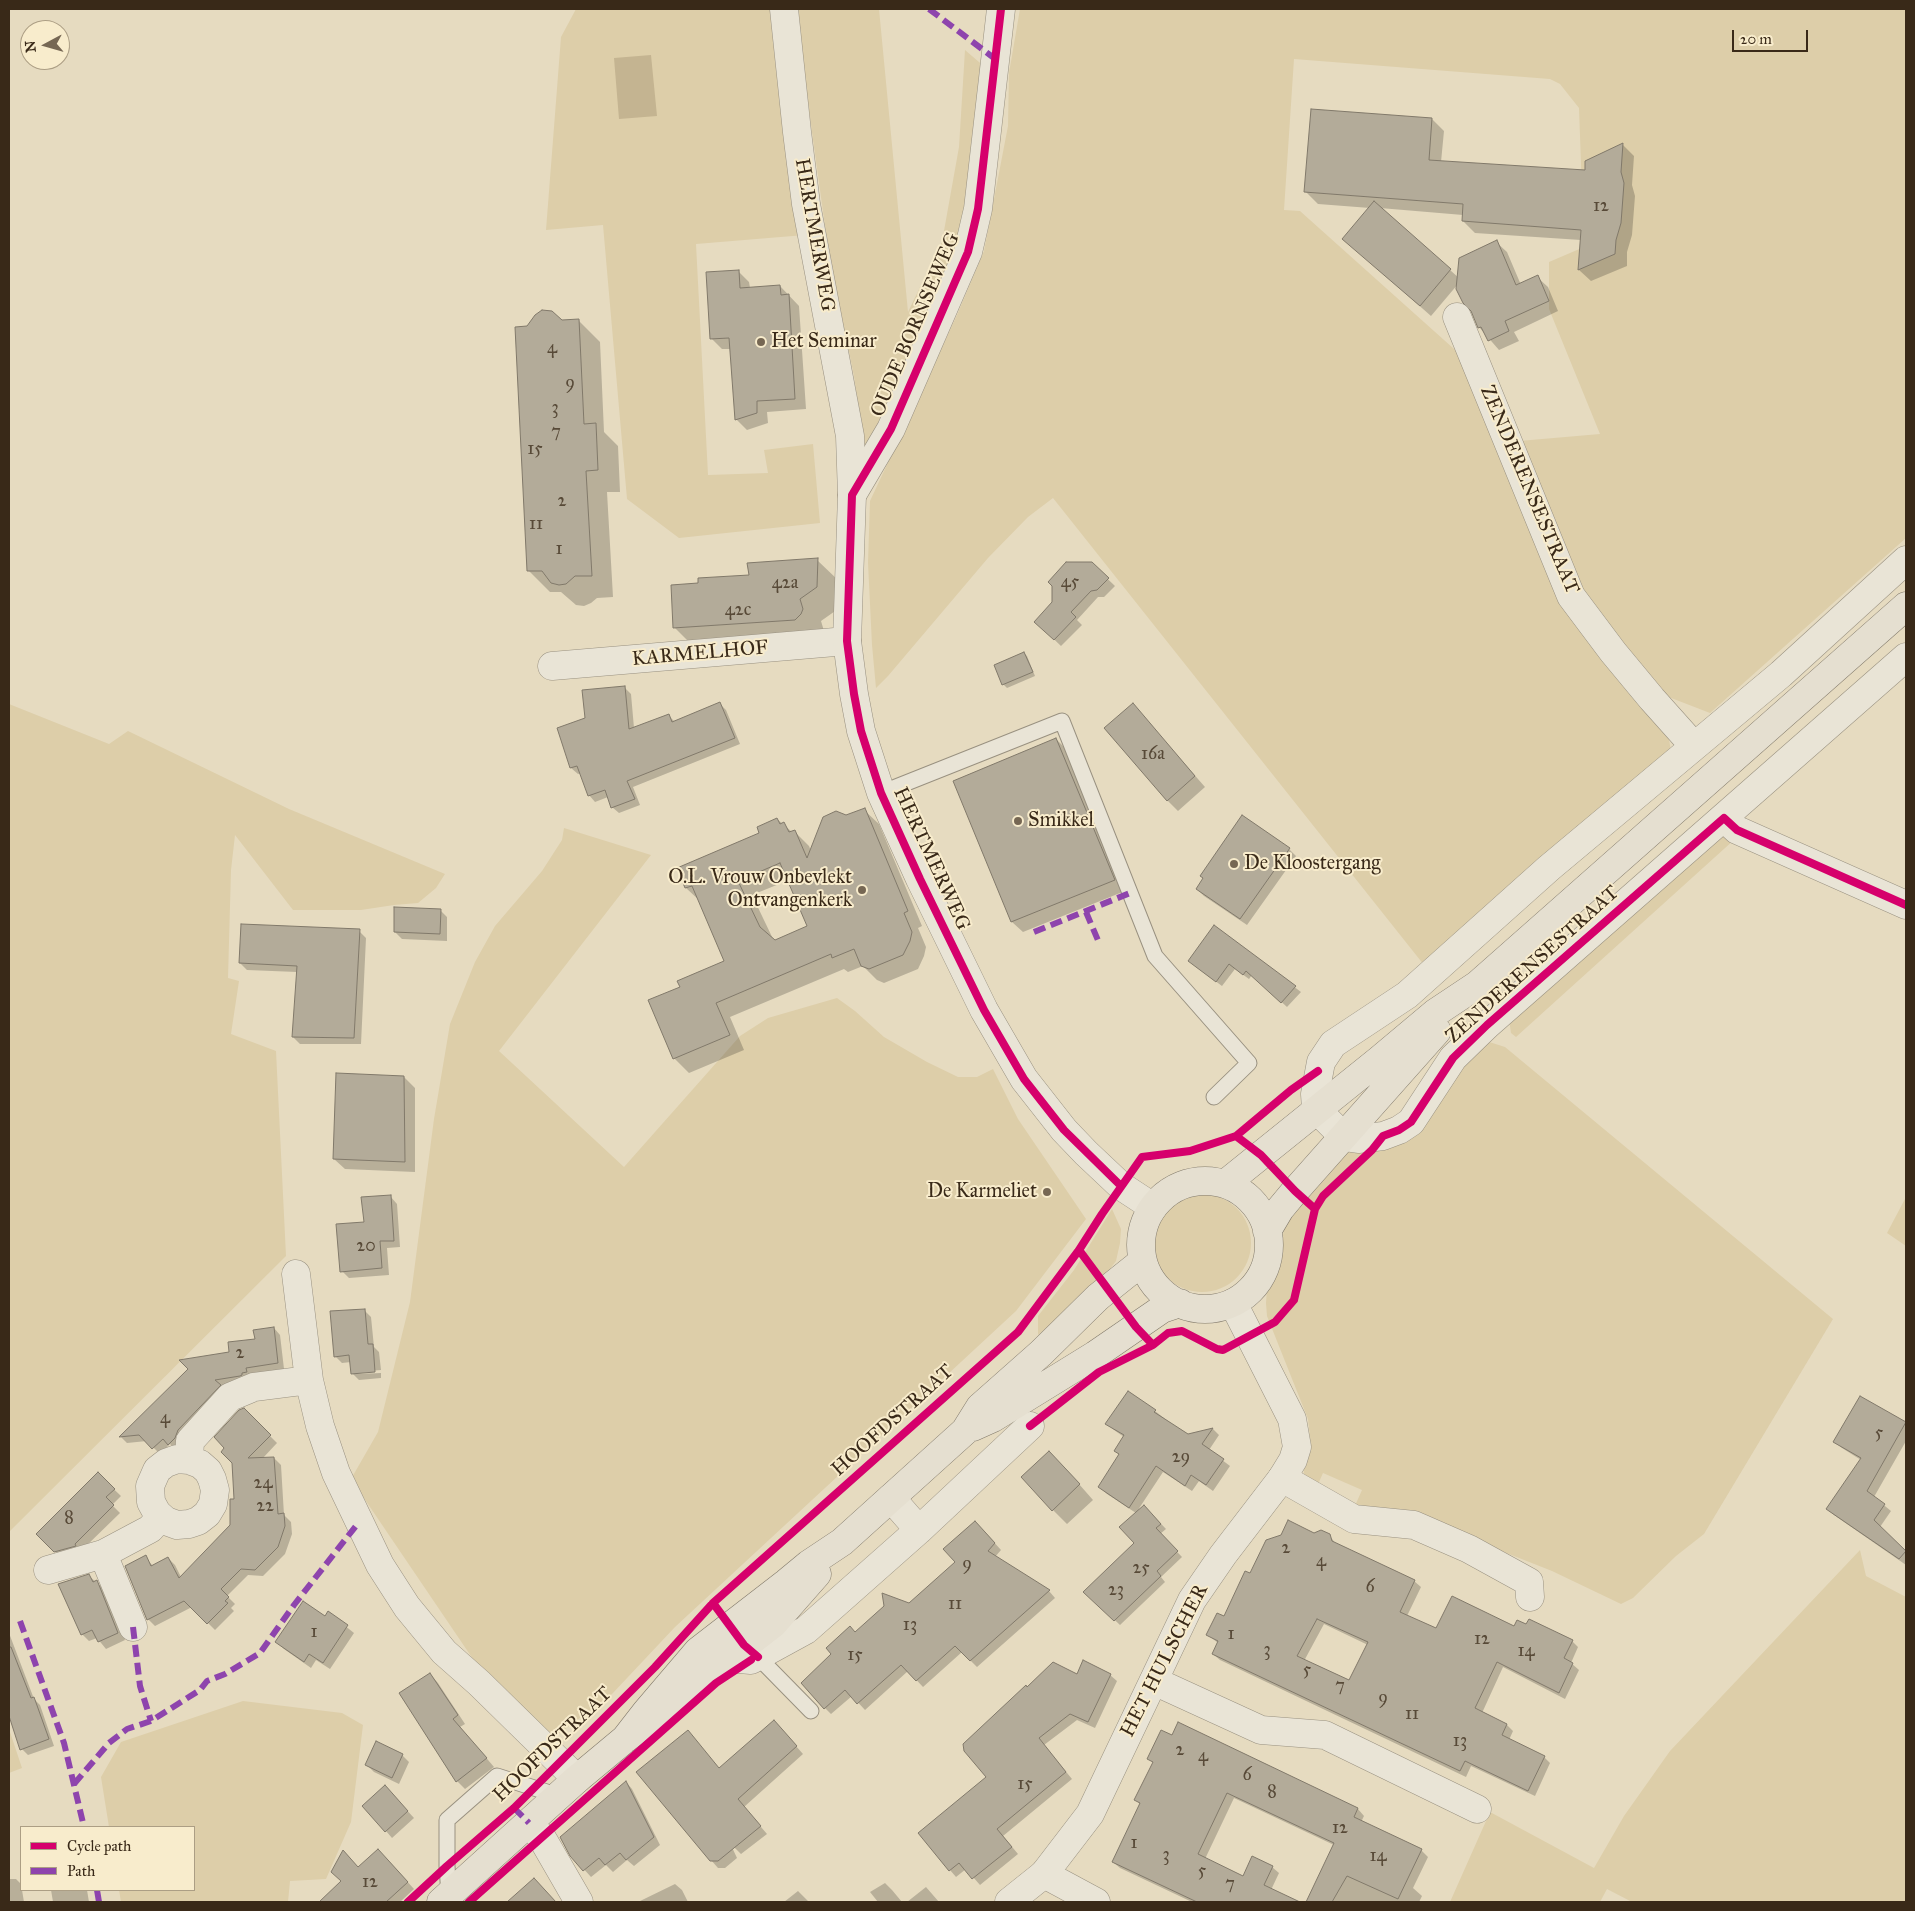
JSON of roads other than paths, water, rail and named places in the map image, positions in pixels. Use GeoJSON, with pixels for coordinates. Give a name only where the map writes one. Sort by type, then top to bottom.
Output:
{"type":"FeatureCollection","features":[{"type":"Feature","properties":{"kind":"main road","name":"ZENDERENSESTRAAT"},"geometry":{"type":"LineString","coordinates":[[1267,1231],[1280,1209],[1477,985],[1906,606]]}},
{"type":"Feature","properties":{"kind":"main road","name":"ZENDERENSESTRAAT"},"geometry":{"type":"LineString","coordinates":[[1225,1184],[1435,1013],[1477,985]]}},
{"type":"Feature","properties":{"kind":"main road"},"geometry":{"type":"LineString","coordinates":[[1210,1181],[1225,1184],[1240,1191],[1262,1215],[1267,1231],[1268,1248],[1265,1265],[1257,1281],[1246,1294],[1234,1303],[1214,1308],[1197,1308],[1180,1304],[1167,1296],[1157,1286],[1148,1274],[1143,1261],[1141,1238],[1148,1216],[1153,1206],[1178,1186],[1193,1182],[1210,1181]]}},
{"type":"Feature","properties":{"kind":"main road","name":"HOOFDSTRAAT"},"geometry":{"type":"LineString","coordinates":[[625,1739],[698,1651],[809,1564],[842,1542],[965,1431],[980,1407],[1102,1293],[1143,1261]]}},
{"type":"Feature","properties":{"kind":"main road","name":"HOOFDSTRAAT"},"geometry":{"type":"LineString","coordinates":[[965,1431],[993,1418],[1096,1355],[1162,1309],[1180,1304]]}},
{"type":"Feature","properties":{"kind":"main road","name":"HOOFDSTRAAT"},"geometry":{"type":"LineString","coordinates":[[445,1899],[625,1739],[773,1624],[842,1542]]}},
{"type":"Feature","properties":{"kind":"street","name":"HERTMERWEG"},"geometry":{"type":"LineString","coordinates":[[784,9],[796,132],[806,204],[850,436],[852,495],[848,641],[854,694],[861,731],[881,792],[920,879],[984,1010],[1024,1079],[1064,1130],[1086,1153],[1121,1186],[1153,1206]]}},
{"type":"Feature","properties":{"kind":"street","name":"OUDE BORNSEWEG"},"geometry":{"type":"LineString","coordinates":[[852,495],[891,429],[968,252],[979,200],[1002,9]]}},
{"type":"Feature","properties":{"kind":"street","name":"ZENDERENSESTRAAT"},"geometry":{"type":"LineString","coordinates":[[1457,317],[1571,596],[1618,659],[1694,746]]}},
{"type":"Feature","properties":{"kind":"street"},"geometry":{"type":"LineString","coordinates":[[1344,1137],[1316,1110],[1318,1071],[1321,1062],[1333,1044],[1407,995],[1549,868],[1781,674],[1906,560]]}},
{"type":"Feature","properties":{"kind":"street","name":"KARMELHOF"},"geometry":{"type":"LineString","coordinates":[[552,666],[848,641]]}},
{"type":"Feature","properties":{"kind":"street","name":"ZENDERENSESTRAAT"},"geometry":{"type":"LineString","coordinates":[[1344,1137],[1358,1139],[1383,1136],[1399,1130],[1411,1122],[1453,1058],[1467,1044],[1906,657]]}},
{"type":"Feature","properties":{"kind":"street"},"geometry":{"type":"LineString","coordinates":[[1724,818],[1737,830],[1906,905]]}},
{"type":"Feature","properties":{"kind":"street"},"geometry":{"type":"LineString","coordinates":[[296,1274],[309,1380],[320,1426],[336,1473],[380,1565],[407,1607],[444,1652],[485,1689],[568,1788]]}},
{"type":"Feature","properties":{"kind":"street","name":"HET HULSCHER"},"geometry":{"type":"LineString","coordinates":[[1009,1902],[1044,1874],[1090,1814],[1192,1600],[1223,1554],[1282,1478],[1293,1460],[1297,1447],[1292,1419],[1234,1303]]}},
{"type":"Feature","properties":{"kind":"street"},"geometry":{"type":"LineString","coordinates":[[189,1460],[190,1441],[230,1397],[254,1387],[309,1380]]}},
{"type":"Feature","properties":{"kind":"street"},"geometry":{"type":"LineString","coordinates":[[727,1658],[751,1660],[806,1630],[919,1530],[1030,1426]]}},
{"type":"Feature","properties":{"kind":"street"},"geometry":{"type":"LineString","coordinates":[[177,1459],[189,1460],[200,1464],[208,1471],[215,1490],[213,1504],[207,1514],[198,1521],[177,1525],[161,1517],[151,1502],[150,1486],[154,1475],[166,1463],[177,1459]]}},
{"type":"Feature","properties":{"kind":"street"},"geometry":{"type":"LineString","coordinates":[[1282,1478],[1354,1519],[1414,1525],[1469,1549],[1529,1582],[1530,1597]]}},
{"type":"Feature","properties":{"kind":"street"},"geometry":{"type":"LineString","coordinates":[[891,1498],[919,1530]]}},
{"type":"Feature","properties":{"kind":"street"},"geometry":{"type":"LineString","coordinates":[[48,1570],[103,1554],[150,1529],[161,1517]]}},
{"type":"Feature","properties":{"kind":"street"},"geometry":{"type":"LineString","coordinates":[[103,1554],[132,1627]]}},
{"type":"Feature","properties":{"kind":"street"},"geometry":{"type":"LineString","coordinates":[[1154,1681],[1261,1730],[1325,1735],[1476,1809]]}},
{"type":"Feature","properties":{"kind":"street"},"geometry":{"type":"LineString","coordinates":[[529,1823],[542,1838],[579,1902]]}},
{"type":"Feature","properties":{"kind":"street"},"geometry":{"type":"LineString","coordinates":[[1044,1874],[1096,1902]]}},
{"type":"Feature","properties":{"kind":"lane"},"geometry":{"type":"LineString","coordinates":[[881,792],[1062,722],[1155,956],[1250,1063],[1214,1098]]}},
{"type":"Feature","properties":{"kind":"lane"},"geometry":{"type":"LineString","coordinates":[[758,1657],[811,1711]]}},
{"type":"Feature","properties":{"kind":"lane"},"geometry":{"type":"LineString","coordinates":[[445,1899],[447,1820],[497,1776],[568,1788]]}},
{"type":"Feature","properties":{"kind":"place","name":"Het Seminar"},"geometry":{"type":"Point","coordinates":[761,342]}},
{"type":"Feature","properties":{"kind":"place","name":"Smikkel"},"geometry":{"type":"Point","coordinates":[1018,821]}},
{"type":"Feature","properties":{"kind":"place","name":"De Kloostergang"},"geometry":{"type":"Point","coordinates":[1234,864]}},
{"type":"Feature","properties":{"kind":"place","name":"O.L. Vrouw Onbevlekt Ontvangenkerk"},"geometry":{"type":"Point","coordinates":[862,890]}},
{"type":"Feature","properties":{"kind":"place","name":"De Karmeliet"},"geometry":{"type":"Point","coordinates":[1047,1192]}}]}
